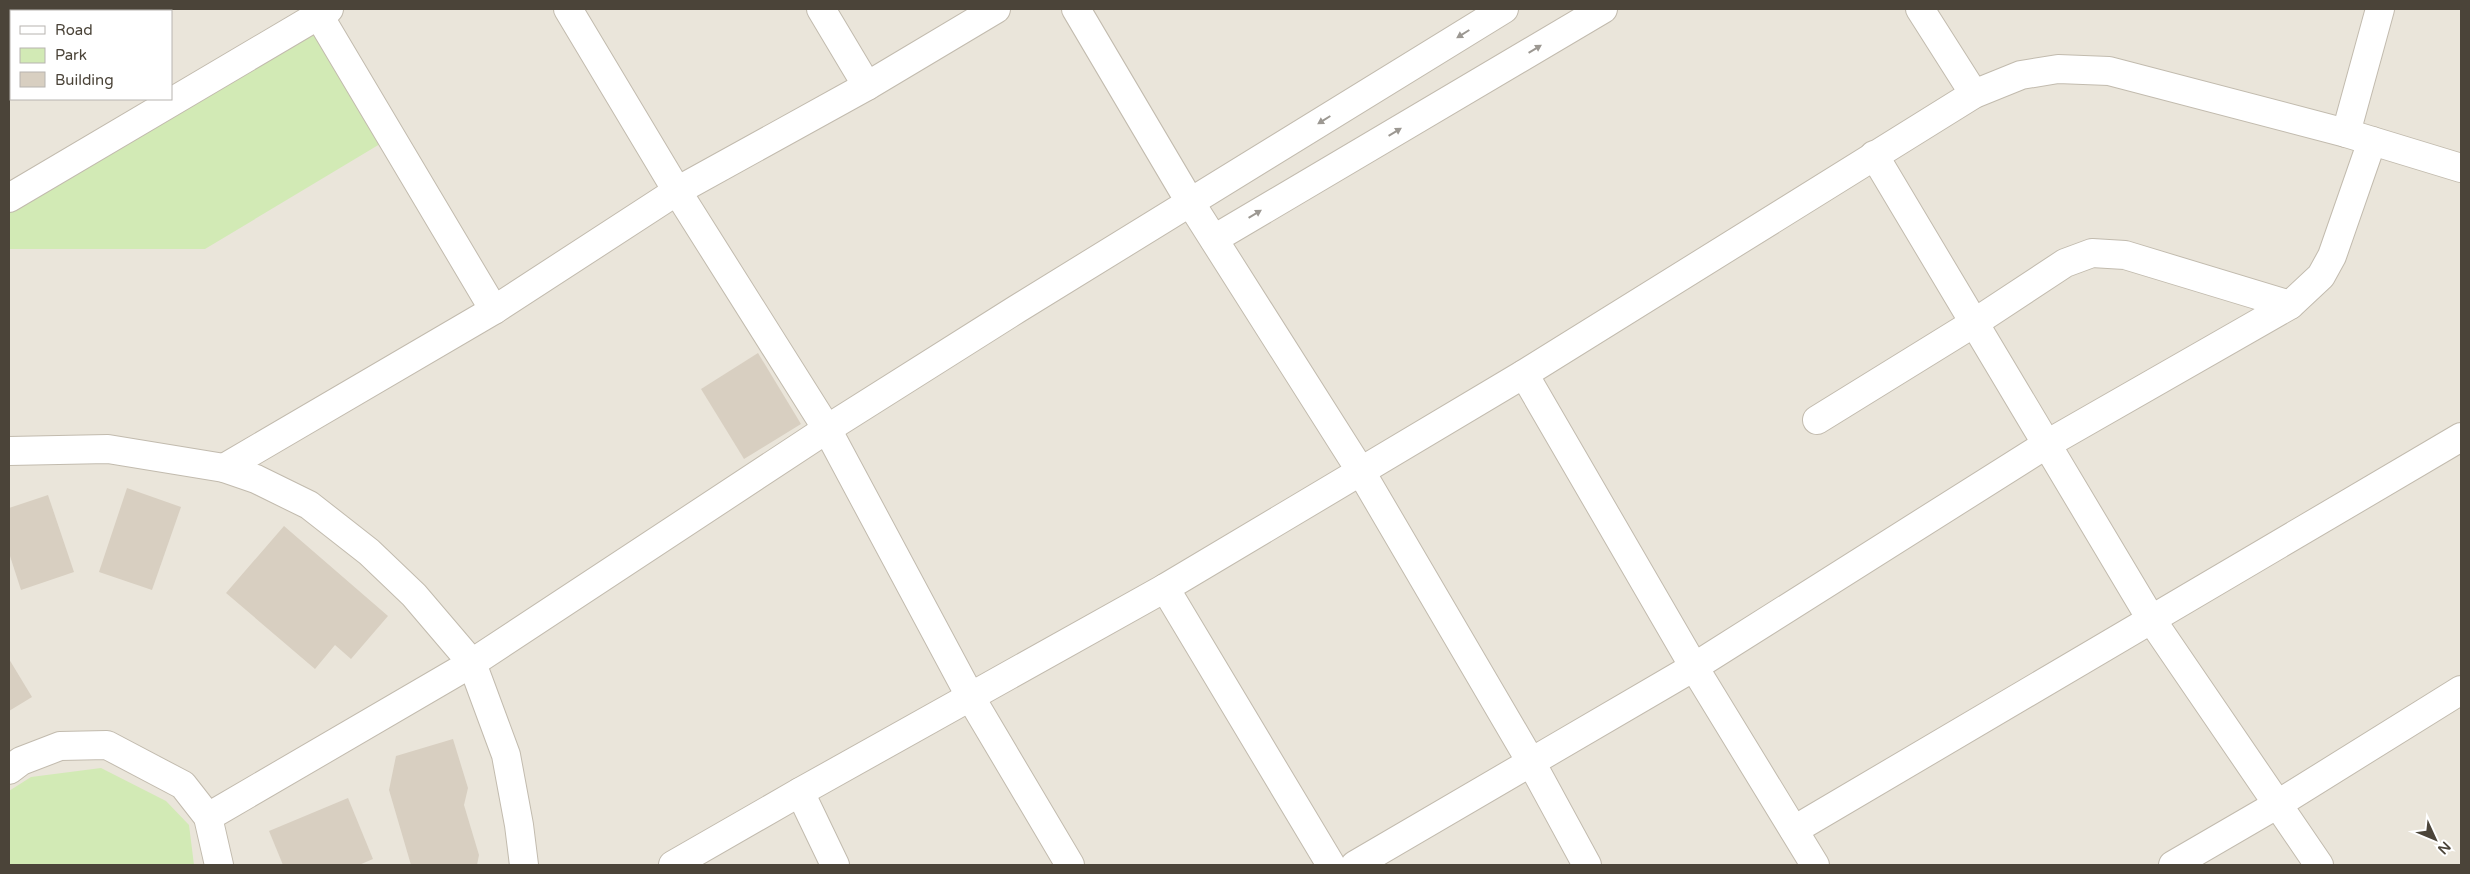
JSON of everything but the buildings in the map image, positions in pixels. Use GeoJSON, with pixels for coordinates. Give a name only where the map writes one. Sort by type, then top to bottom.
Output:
{"type":"FeatureCollection","features":[{"type":"Feature","properties":{"kind":"street"},"geometry":{"type":"LineString","coordinates":[[568,9],[677,191],[827,429],[971,698],[1070,865]]}},
{"type":"Feature","properties":{"kind":"street"},"geometry":{"type":"LineString","coordinates":[[821,9],[867,86]]}},
{"type":"Feature","properties":{"kind":"street"},"geometry":{"type":"LineString","coordinates":[[224,468],[494,310],[677,191],[867,86],[996,9]]}},
{"type":"Feature","properties":{"kind":"street"},"geometry":{"type":"LineString","coordinates":[[1076,9],[1190,202],[1360,470],[1531,762],[1587,865]]}},
{"type":"Feature","properties":{"kind":"street"},"geometry":{"type":"LineString","coordinates":[[208,817],[472,662],[827,429],[1017,309],[1504,9]]}},
{"type":"Feature","properties":{"kind":"street"},"geometry":{"type":"LineString","coordinates":[[1214,239],[1603,9]]}},
{"type":"Feature","properties":{"kind":"street"},"geometry":{"type":"LineString","coordinates":[[1920,9],[1974,94]]}},
{"type":"Feature","properties":{"kind":"street"},"geometry":{"type":"LineString","coordinates":[[2346,133],[2380,9]]}},
{"type":"Feature","properties":{"kind":"street"},"geometry":{"type":"LineString","coordinates":[[172,94],[321,11],[494,310]]}},
{"type":"Feature","properties":{"kind":"street"},"geometry":{"type":"LineString","coordinates":[[674,865],[800,792],[1165,588],[1360,470],[1524,374],[1874,154],[1974,94],[2021,75],[2058,69],[2109,71],[2346,133],[2461,168]]}},
{"type":"Feature","properties":{"kind":"street"},"geometry":{"type":"LineString","coordinates":[[9,198],[150,106]]}},
{"type":"Feature","properties":{"kind":"street"},"geometry":{"type":"LineString","coordinates":[[1355,865],[1694,667],[2047,444],[2290,305],[2320,276],[2332,256],[2372,141]]}},
{"type":"Feature","properties":{"kind":"street"},"geometry":{"type":"LineString","coordinates":[[1874,154],[2151,618],[2319,865]]}},
{"type":"Feature","properties":{"kind":"street"},"geometry":{"type":"LineString","coordinates":[[1817,420],[2065,263],[2092,253],[2125,255],[2290,305]]}},
{"type":"Feature","properties":{"kind":"street"},"geometry":{"type":"LineString","coordinates":[[1524,374],[1694,667],[1816,865]]}},
{"type":"Feature","properties":{"kind":"street"},"geometry":{"type":"LineString","coordinates":[[1794,830],[2461,437]]}},
{"type":"Feature","properties":{"kind":"street"},"geometry":{"type":"LineString","coordinates":[[9,451],[108,449],[224,468],[256,479],[309,505],[369,552],[414,594],[472,662],[506,755],[519,824],[524,865]]}},
{"type":"Feature","properties":{"kind":"street"},"geometry":{"type":"LineString","coordinates":[[1165,588],[1331,865]]}},
{"type":"Feature","properties":{"kind":"street"},"geometry":{"type":"LineString","coordinates":[[2173,865],[2278,804],[2461,690]]}},
{"type":"Feature","properties":{"kind":"street"},"geometry":{"type":"LineString","coordinates":[[9,770],[21,761],[60,746],[107,745],[183,785],[208,817],[219,865]]}},
{"type":"Feature","properties":{"kind":"street"},"geometry":{"type":"LineString","coordinates":[[800,792],[835,865]]}},
{"type":"Feature","properties":{"kind":"shaded area"},"geometry":{"type":"Polygon","coordinates":[[[9,9],[2461,9],[2461,865],[9,865],[9,9]]]}},
{"type":"Feature","properties":{"kind":"green space"},"geometry":{"type":"Polygon","coordinates":[[[313,30],[380,144],[205,249],[9,249],[9,212],[313,30]]]}},
{"type":"Feature","properties":{"kind":"green space"},"geometry":{"type":"Polygon","coordinates":[[[101,768],[166,801],[189,825],[194,865],[9,865],[9,791],[31,777],[101,768]]]}}]}
